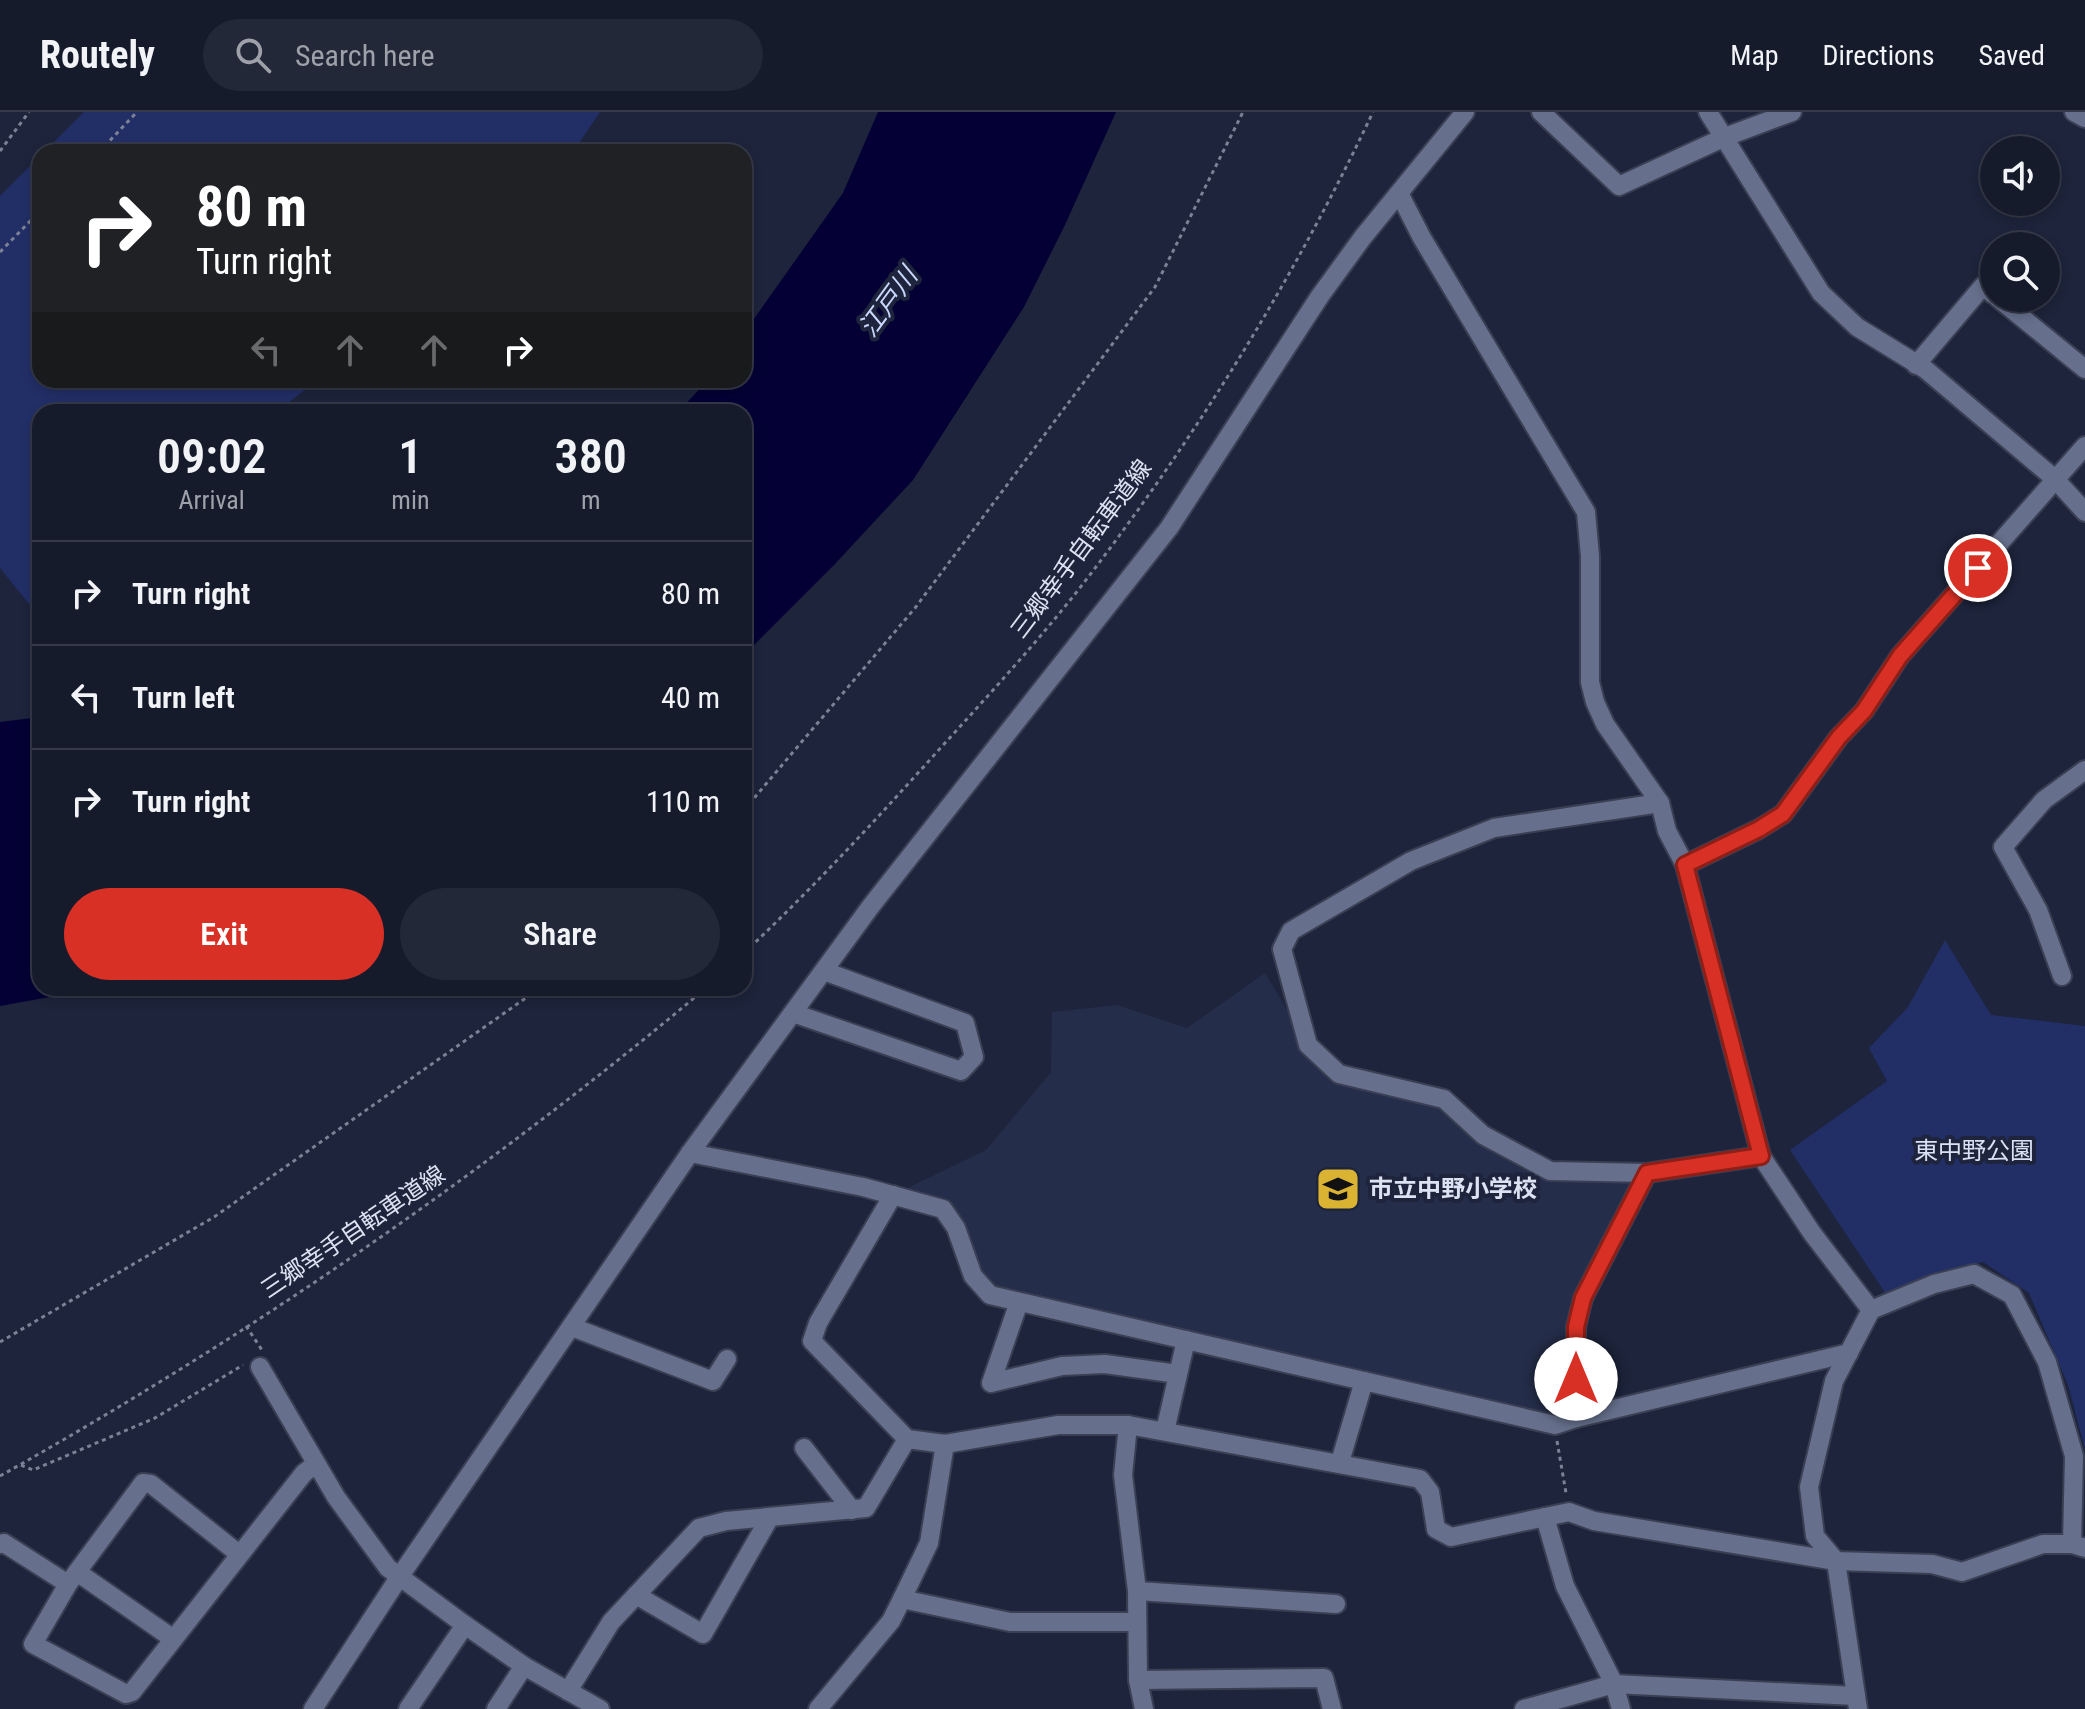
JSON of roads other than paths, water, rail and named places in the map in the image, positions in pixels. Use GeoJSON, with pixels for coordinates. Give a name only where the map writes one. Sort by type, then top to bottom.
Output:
{"type":"FeatureCollection","features":[{"type":"Feature","properties":{"kind":"street"},"geometry":{"type":"LineString","coordinates":[[313,1709],[400,1576],[690,1153],[962,788],[1169,528],[1320,296],[1363,237],[1465,112]]}},
{"type":"Feature","properties":{"kind":"street"},"geometry":{"type":"LineString","coordinates":[[1541,112],[1619,186],[1725,137],[1792,112]]}},
{"type":"Feature","properties":{"kind":"street"},"geometry":{"type":"LineString","coordinates":[[1708,112],[1821,293],[1857,327],[1925,369],[2055,479],[2085,512]]}},
{"type":"Feature","properties":{"kind":"street"},"geometry":{"type":"LineString","coordinates":[[2074,112],[2085,118]]}},
{"type":"Feature","properties":{"kind":"street"},"geometry":{"type":"LineString","coordinates":[[1400,195],[1422,238],[1586,512],[1590,556],[1590,682],[1595,702],[1605,724],[1660,803],[1667,831],[1685,865],[1761,1156],[1812,1233],[1871,1310]]}},
{"type":"Feature","properties":{"kind":"street"},"geometry":{"type":"LineString","coordinates":[[1916,365],[1980,290]]}},
{"type":"Feature","properties":{"kind":"street"},"geometry":{"type":"LineString","coordinates":[[2016,312],[2085,369]]}},
{"type":"Feature","properties":{"kind":"street"},"geometry":{"type":"LineString","coordinates":[[1685,865],[1783,814],[1839,737],[1864,711],[1900,656],[2085,446]]}},
{"type":"Feature","properties":{"kind":"street"},"geometry":{"type":"LineString","coordinates":[[2062,976],[2038,910],[2003,847],[2044,800],[2085,770]]}},
{"type":"Feature","properties":{"kind":"street"},"geometry":{"type":"LineString","coordinates":[[1660,803],[1494,828],[1411,861],[1291,931],[1282,949],[1308,1045],[1339,1074],[1444,1099],[1483,1135],[1550,1171],[1647,1173],[1761,1156]]}},
{"type":"Feature","properties":{"kind":"street"},"geometry":{"type":"LineString","coordinates":[[793,1013],[961,1071],[974,1057],[965,1023],[824,971]]}},
{"type":"Feature","properties":{"kind":"street"},"geometry":{"type":"LineString","coordinates":[[690,1153],[893,1195],[943,1209],[956,1228],[973,1276],[990,1295],[1555,1425],[1849,1353]]}},
{"type":"Feature","properties":{"kind":"street"},"geometry":{"type":"LineString","coordinates":[[1576,1418],[1576,1327],[1583,1298],[1647,1173]]}},
{"type":"Feature","properties":{"kind":"street"},"geometry":{"type":"LineString","coordinates":[[893,1195],[818,1323],[812,1341],[907,1439],[945,1444],[1058,1425],[1128,1425],[1340,1462],[1420,1479],[1430,1492],[1436,1529],[1451,1537],[1569,1512],[1594,1521],[1836,1561],[1932,1564],[1962,1572],[2043,1544],[2078,1546],[2074,1456],[2047,1362],[2012,1295],[1974,1274],[1934,1284],[1871,1310],[1834,1381],[1809,1487],[1815,1536],[1836,1561],[1857,1702],[1614,1684],[1524,1709]]}},
{"type":"Feature","properties":{"kind":"street"},"geometry":{"type":"LineString","coordinates":[[1019,1302],[991,1383],[1062,1366],[1105,1364],[1178,1374]]}},
{"type":"Feature","properties":{"kind":"street"},"geometry":{"type":"LineString","coordinates":[[572,1327],[713,1381],[727,1359]]}},
{"type":"Feature","properties":{"kind":"street"},"geometry":{"type":"LineString","coordinates":[[1165,1431],[1186,1340]]}},
{"type":"Feature","properties":{"kind":"street"},"geometry":{"type":"LineString","coordinates":[[256,1361],[336,1497],[388,1568],[524,1666],[600,1709]]}},
{"type":"Feature","properties":{"kind":"street"},"geometry":{"type":"LineString","coordinates":[[1340,1462],[1364,1381]]}},
{"type":"Feature","properties":{"kind":"street"},"geometry":{"type":"LineString","coordinates":[[1128,1425],[1123,1475],[1137,1591],[1138,1680],[1144,1709]]}},
{"type":"Feature","properties":{"kind":"street"},"geometry":{"type":"LineString","coordinates":[[568,1691],[611,1622],[699,1528],[726,1521],[866,1508],[907,1439]]}},
{"type":"Feature","properties":{"kind":"street"},"geometry":{"type":"LineString","coordinates":[[818,1709],[891,1621],[929,1543],[945,1444]]}},
{"type":"Feature","properties":{"kind":"street"},"geometry":{"type":"LineString","coordinates":[[804,1448],[852,1510]]}},
{"type":"Feature","properties":{"kind":"street"},"geometry":{"type":"LineString","coordinates":[[239,1554],[151,1484],[143,1483],[72,1578],[33,1644],[119,1691],[126,1694],[132,1692],[304,1473],[316,1464]]}},
{"type":"Feature","properties":{"kind":"street"},"geometry":{"type":"LineString","coordinates":[[636,1595],[703,1634],[770,1517]]}},
{"type":"Feature","properties":{"kind":"street"},"geometry":{"type":"LineString","coordinates":[[1545,1517],[1565,1586],[1614,1684],[1621,1709]]}},
{"type":"Feature","properties":{"kind":"street"},"geometry":{"type":"LineString","coordinates":[[0,1544],[4,1543],[72,1578],[172,1638]]}},
{"type":"Feature","properties":{"kind":"street"},"geometry":{"type":"LineString","coordinates":[[1137,1591],[1336,1604]]}},
{"type":"Feature","properties":{"kind":"street"},"geometry":{"type":"LineString","coordinates":[[902,1599],[1010,1622],[1137,1622]]}},
{"type":"Feature","properties":{"kind":"street"},"geometry":{"type":"LineString","coordinates":[[408,1709],[465,1625]]}},
{"type":"Feature","properties":{"kind":"street"},"geometry":{"type":"LineString","coordinates":[[496,1709],[524,1666]]}},
{"type":"Feature","properties":{"kind":"street"},"geometry":{"type":"LineString","coordinates":[[1138,1680],[1324,1678],[1332,1709]]}},
{"type":"Feature","properties":{"kind":"water","name":"江戸川"},"geometry":{"type":"Polygon","coordinates":[[[878,112],[1116,112],[1024,307],[913,480],[752,647],[752,404],[686,404],[700,388],[752,388],[752,322],[843,193],[878,112]]]}},
{"type":"Feature","properties":{"kind":"water"},"geometry":{"type":"Polygon","coordinates":[[[32,718],[32,996],[55,996],[0,1006],[0,722],[32,718]]]}},
{"type":"Feature","properties":{"kind":"place","name":"市立中野小学校"},"geometry":{"type":"Point","coordinates":[1338,1189]}},
{"type":"Feature","properties":{"kind":"park label","name":"東中野公園"},"geometry":{"type":"Point","coordinates":[1974,1151]}}]}
